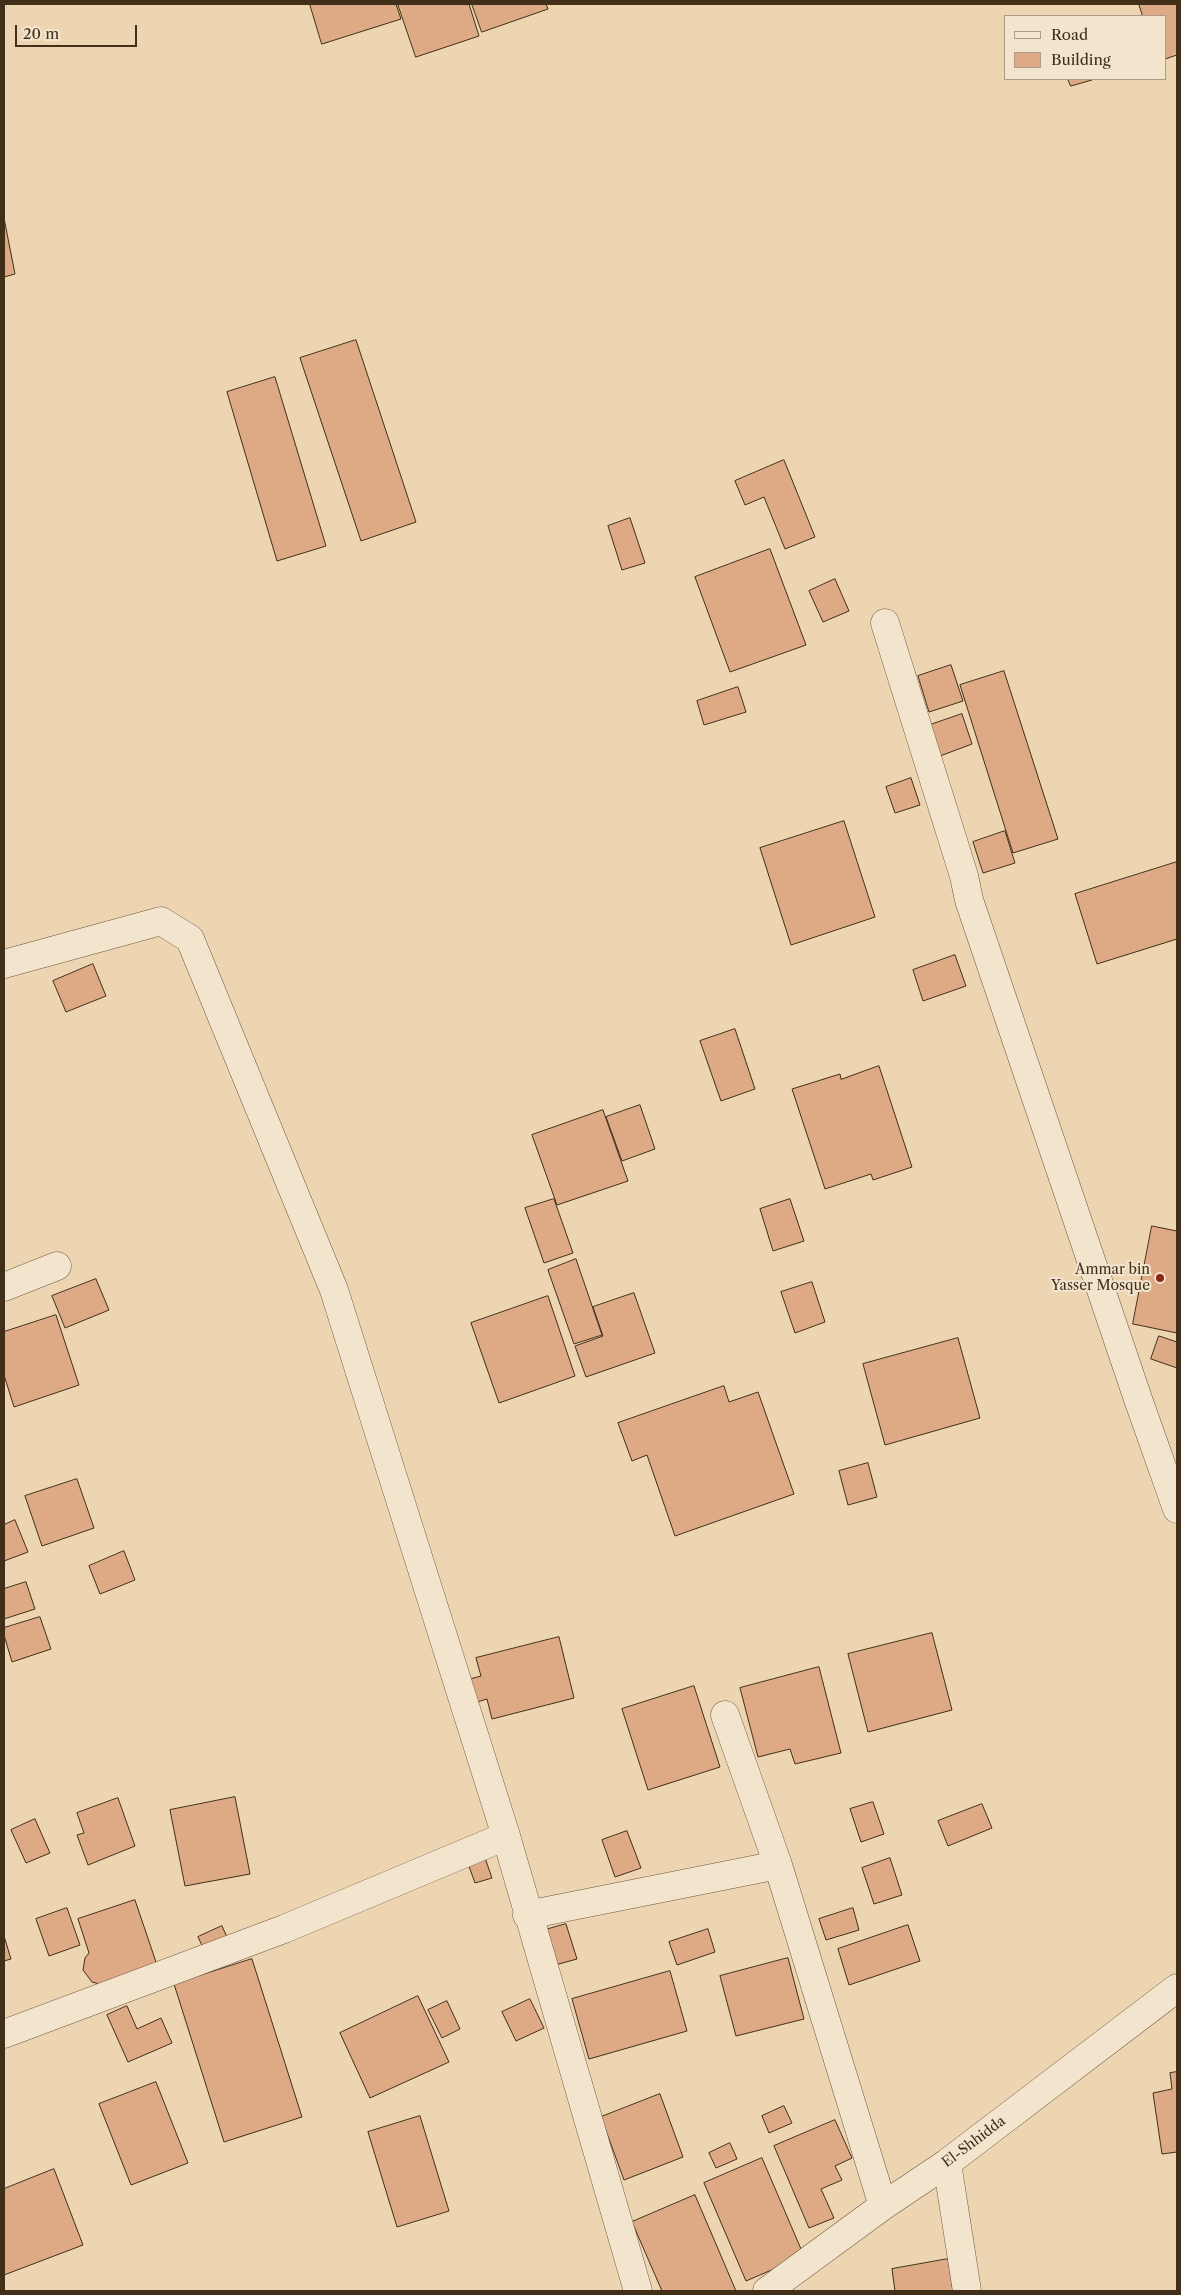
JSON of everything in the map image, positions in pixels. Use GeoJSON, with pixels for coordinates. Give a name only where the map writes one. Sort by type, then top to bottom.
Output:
{"type":"FeatureCollection","features":[{"type":"Feature","properties":{"kind":"street"},"geometry":{"type":"LineString","coordinates":[[886,624],[964,876],[969,900],[1177,1509]]}},
{"type":"Feature","properties":{"kind":"street"},"geometry":{"type":"LineString","coordinates":[[4,964],[161,922],[190,939],[334,1290],[506,1836],[527,1915],[638,2291]]}},
{"type":"Feature","properties":{"kind":"street"},"geometry":{"type":"LineString","coordinates":[[4,1287],[57,1266]]}},
{"type":"Feature","properties":{"kind":"street"},"geometry":{"type":"LineString","coordinates":[[725,1715],[778,1865],[883,2206]]}},
{"type":"Feature","properties":{"kind":"street"},"geometry":{"type":"LineString","coordinates":[[4,2034],[284,1929],[506,1836]]}},
{"type":"Feature","properties":{"kind":"street"},"geometry":{"type":"LineString","coordinates":[[527,1915],[778,1865]]}},
{"type":"Feature","properties":{"kind":"street","name":"El-Shhidda"},"geometry":{"type":"LineString","coordinates":[[767,2291],[883,2206],[947,2163],[1177,1988]]}},
{"type":"Feature","properties":{"kind":"street"},"geometry":{"type":"LineString","coordinates":[[947,2163],[967,2291]]}},
{"type":"Feature","properties":{"kind":"building"},"geometry":{"type":"Polygon","coordinates":[[[310,4],[396,4],[401,19],[322,44],[310,4]]]}},
{"type":"Feature","properties":{"kind":"building"},"geometry":{"type":"Polygon","coordinates":[[[398,4],[469,4],[479,36],[416,57],[398,4]]]}},
{"type":"Feature","properties":{"kind":"building"},"geometry":{"type":"Polygon","coordinates":[[[472,4],[546,4],[548,9],[482,32],[472,4]]]}},
{"type":"Feature","properties":{"kind":"building"},"geometry":{"type":"Polygon","coordinates":[[[1139,4],[1177,4],[1177,55],[1166,59],[1166,15],[1143,15],[1139,4]]]}},
{"type":"Feature","properties":{"kind":"building"},"geometry":{"type":"Polygon","coordinates":[[[1068,80],[1092,80],[1071,86],[1068,80]]]}},
{"type":"Feature","properties":{"kind":"building"},"geometry":{"type":"Polygon","coordinates":[[[4,218],[15,274],[4,277],[4,218]]]}},
{"type":"Feature","properties":{"kind":"building"},"geometry":{"type":"Polygon","coordinates":[[[356,340],[416,522],[361,541],[300,358],[356,340]]]}},
{"type":"Feature","properties":{"kind":"building"},"geometry":{"type":"Polygon","coordinates":[[[275,377],[326,546],[277,561],[227,392],[275,377]]]}},
{"type":"Feature","properties":{"kind":"building"},"geometry":{"type":"Polygon","coordinates":[[[784,460],[815,537],[785,549],[764,497],[745,505],[735,481],[784,460]]]}},
{"type":"Feature","properties":{"kind":"building"},"geometry":{"type":"Polygon","coordinates":[[[630,518],[645,563],[622,570],[608,526],[630,518]]]}},
{"type":"Feature","properties":{"kind":"building"},"geometry":{"type":"Polygon","coordinates":[[[770,549],[806,645],[730,672],[695,577],[770,549]]]}},
{"type":"Feature","properties":{"kind":"building"},"geometry":{"type":"Polygon","coordinates":[[[835,579],[849,611],[823,622],[809,591],[835,579]]]}},
{"type":"Feature","properties":{"kind":"building"},"geometry":{"type":"Polygon","coordinates":[[[951,665],[963,701],[929,712],[918,676],[951,665]]]}},
{"type":"Feature","properties":{"kind":"building"},"geometry":{"type":"Polygon","coordinates":[[[1004,671],[1058,839],[1013,853],[960,685],[1004,671]]]}},
{"type":"Feature","properties":{"kind":"building"},"geometry":{"type":"Polygon","coordinates":[[[738,687],[746,712],[704,725],[697,701],[738,687]]]}},
{"type":"Feature","properties":{"kind":"building"},"geometry":{"type":"Polygon","coordinates":[[[962,714],[972,744],[940,756],[930,725],[962,714]]]}},
{"type":"Feature","properties":{"kind":"building"},"geometry":{"type":"Polygon","coordinates":[[[911,778],[920,805],[895,813],[886,787],[911,778]]]}},
{"type":"Feature","properties":{"kind":"building"},"geometry":{"type":"Polygon","coordinates":[[[844,821],[875,917],[791,945],[760,848],[844,821]]]}},
{"type":"Feature","properties":{"kind":"building"},"geometry":{"type":"Polygon","coordinates":[[[1005,831],[1015,863],[983,873],[973,842],[1005,831]]]}},
{"type":"Feature","properties":{"kind":"building"},"geometry":{"type":"Polygon","coordinates":[[[1177,862],[1177,939],[1097,964],[1075,894],[1177,862]]]}},
{"type":"Feature","properties":{"kind":"building"},"geometry":{"type":"Polygon","coordinates":[[[955,955],[966,986],[923,1001],[913,970],[955,955]]]}},
{"type":"Feature","properties":{"kind":"building"},"geometry":{"type":"Polygon","coordinates":[[[93,964],[106,996],[66,1012],[53,981],[93,964]]]}},
{"type":"Feature","properties":{"kind":"building"},"geometry":{"type":"Polygon","coordinates":[[[735,1029],[755,1089],[721,1101],[700,1041],[735,1029]]]}},
{"type":"Feature","properties":{"kind":"building"},"geometry":{"type":"Polygon","coordinates":[[[879,1066],[912,1167],[873,1180],[871,1174],[825,1189],[792,1089],[840,1074],[841,1079],[879,1066]]]}},
{"type":"Feature","properties":{"kind":"building"},"geometry":{"type":"Polygon","coordinates":[[[640,1105],[655,1149],[622,1161],[606,1117],[640,1105]]]}},
{"type":"Feature","properties":{"kind":"building"},"geometry":{"type":"Polygon","coordinates":[[[603,1110],[628,1181],[557,1205],[532,1135],[603,1110]]]}},
{"type":"Feature","properties":{"kind":"building"},"geometry":{"type":"Polygon","coordinates":[[[554,1199],[573,1253],[544,1263],[525,1208],[554,1199]]]}},
{"type":"Feature","properties":{"kind":"building"},"geometry":{"type":"Polygon","coordinates":[[[790,1199],[804,1241],[773,1251],[760,1209],[790,1199]]]}},
{"type":"Feature","properties":{"kind":"building","name":"Ammar bin Yasser Mosque"},"geometry":{"type":"Polygon","coordinates":[[[1152,1226],[1177,1231],[1177,1333],[1133,1324],[1152,1226]]]}},
{"type":"Feature","properties":{"kind":"building"},"geometry":{"type":"Polygon","coordinates":[[[576,1259],[602,1335],[574,1344],[548,1270],[576,1259]]]}},
{"type":"Feature","properties":{"kind":"building"},"geometry":{"type":"Polygon","coordinates":[[[96,1279],[109,1310],[65,1328],[52,1296],[96,1279]]]}},
{"type":"Feature","properties":{"kind":"building"},"geometry":{"type":"Polygon","coordinates":[[[812,1282],[825,1322],[795,1333],[781,1292],[812,1282]]]}},
{"type":"Feature","properties":{"kind":"building"},"geometry":{"type":"Polygon","coordinates":[[[634,1293],[655,1353],[586,1377],[575,1346],[603,1336],[593,1307],[634,1293]]]}},
{"type":"Feature","properties":{"kind":"building"},"geometry":{"type":"Polygon","coordinates":[[[548,1296],[575,1376],[499,1403],[471,1323],[548,1296]]]}},
{"type":"Feature","properties":{"kind":"building"},"geometry":{"type":"Polygon","coordinates":[[[56,1315],[79,1385],[14,1407],[4,1375],[4,1332],[56,1315]]]}},
{"type":"Feature","properties":{"kind":"building"},"geometry":{"type":"Polygon","coordinates":[[[1159,1336],[1177,1342],[1177,1368],[1151,1359],[1159,1336]]]}},
{"type":"Feature","properties":{"kind":"building"},"geometry":{"type":"Polygon","coordinates":[[[958,1338],[980,1418],[885,1445],[863,1364],[958,1338]]]}},
{"type":"Feature","properties":{"kind":"building"},"geometry":{"type":"Polygon","coordinates":[[[724,1386],[729,1402],[758,1392],[794,1494],[675,1536],[647,1455],[632,1461],[618,1423],[724,1386]]]}},
{"type":"Feature","properties":{"kind":"building"},"geometry":{"type":"Polygon","coordinates":[[[868,1463],[877,1497],[848,1505],[839,1471],[868,1463]]]}},
{"type":"Feature","properties":{"kind":"building"},"geometry":{"type":"Polygon","coordinates":[[[77,1479],[94,1528],[42,1546],[25,1496],[77,1479]]]}},
{"type":"Feature","properties":{"kind":"building"},"geometry":{"type":"Polygon","coordinates":[[[15,1520],[28,1552],[4,1561],[4,1525],[15,1520]]]}},
{"type":"Feature","properties":{"kind":"building"},"geometry":{"type":"Polygon","coordinates":[[[124,1551],[135,1580],[100,1594],[89,1566],[124,1551]]]}},
{"type":"Feature","properties":{"kind":"building"},"geometry":{"type":"Polygon","coordinates":[[[26,1582],[35,1609],[4,1619],[4,1589],[26,1582]]]}},
{"type":"Feature","properties":{"kind":"building"},"geometry":{"type":"Polygon","coordinates":[[[40,1617],[51,1649],[12,1662],[4,1635],[4,1628],[40,1617]]]}},
{"type":"Feature","properties":{"kind":"building"},"geometry":{"type":"Polygon","coordinates":[[[932,1633],[952,1710],[868,1732],[848,1654],[932,1633]]]}},
{"type":"Feature","properties":{"kind":"building"},"geometry":{"type":"Polygon","coordinates":[[[559,1637],[574,1698],[492,1719],[487,1699],[477,1702],[470,1679],[481,1676],[476,1658],[559,1637]]]}},
{"type":"Feature","properties":{"kind":"building"},"geometry":{"type":"Polygon","coordinates":[[[819,1667],[841,1753],[795,1764],[790,1749],[758,1757],[740,1688],[819,1667]]]}},
{"type":"Feature","properties":{"kind":"building"},"geometry":{"type":"Polygon","coordinates":[[[694,1686],[720,1767],[648,1790],[622,1709],[694,1686]]]}},
{"type":"Feature","properties":{"kind":"building"},"geometry":{"type":"Polygon","coordinates":[[[235,1797],[250,1874],[185,1886],[170,1810],[235,1797]]]}},
{"type":"Feature","properties":{"kind":"building"},"geometry":{"type":"Polygon","coordinates":[[[118,1798],[135,1846],[88,1865],[77,1835],[84,1833],[77,1813],[118,1798]]]}},
{"type":"Feature","properties":{"kind":"building"},"geometry":{"type":"Polygon","coordinates":[[[873,1802],[884,1834],[861,1842],[850,1809],[873,1802]]]}},
{"type":"Feature","properties":{"kind":"building"},"geometry":{"type":"Polygon","coordinates":[[[982,1804],[992,1828],[948,1846],[938,1821],[982,1804]]]}},
{"type":"Feature","properties":{"kind":"building"},"geometry":{"type":"Polygon","coordinates":[[[35,1819],[50,1853],[26,1863],[11,1830],[35,1819]]]}},
{"type":"Feature","properties":{"kind":"building"},"geometry":{"type":"Polygon","coordinates":[[[627,1831],[641,1868],[615,1877],[602,1840],[627,1831]]]}},
{"type":"Feature","properties":{"kind":"building"},"geometry":{"type":"Polygon","coordinates":[[[483,1852],[492,1878],[475,1883],[466,1858],[483,1852]]]}},
{"type":"Feature","properties":{"kind":"building"},"geometry":{"type":"Polygon","coordinates":[[[890,1858],[902,1895],[874,1904],[862,1868],[890,1858]]]}},
{"type":"Feature","properties":{"kind":"building"},"geometry":{"type":"Polygon","coordinates":[[[135,1900],[157,1965],[100,1984],[92,1982],[83,1970],[85,1958],[89,1953],[78,1919],[135,1900]]]}},
{"type":"Feature","properties":{"kind":"building"},"geometry":{"type":"Polygon","coordinates":[[[67,1908],[80,1945],[49,1956],[36,1919],[67,1908]]]}},
{"type":"Feature","properties":{"kind":"building"},"geometry":{"type":"Polygon","coordinates":[[[853,1908],[859,1930],[826,1940],[819,1919],[853,1908]]]}},
{"type":"Feature","properties":{"kind":"building"},"geometry":{"type":"Polygon","coordinates":[[[566,1924],[577,1959],[555,1965],[545,1930],[566,1924]]]}},
{"type":"Feature","properties":{"kind":"building"},"geometry":{"type":"Polygon","coordinates":[[[908,1925],[920,1961],[849,1985],[838,1949],[908,1925]]]}},
{"type":"Feature","properties":{"kind":"building"},"geometry":{"type":"Polygon","coordinates":[[[222,1926],[231,1946],[207,1956],[198,1937],[222,1926]]]}},
{"type":"Feature","properties":{"kind":"building"},"geometry":{"type":"Polygon","coordinates":[[[708,1929],[715,1952],[677,1965],[669,1942],[708,1929]]]}},
{"type":"Feature","properties":{"kind":"building"},"geometry":{"type":"Polygon","coordinates":[[[4,1936],[11,1959],[4,1961],[4,1936]]]}},
{"type":"Feature","properties":{"kind":"building"},"geometry":{"type":"Polygon","coordinates":[[[788,1958],[804,2019],[736,2036],[720,1976],[788,1958]]]}},
{"type":"Feature","properties":{"kind":"building"},"geometry":{"type":"Polygon","coordinates":[[[252,1959],[302,2117],[224,2142],[174,1984],[252,1959]]]}},
{"type":"Feature","properties":{"kind":"building"},"geometry":{"type":"Polygon","coordinates":[[[670,1971],[687,2031],[589,2059],[572,1999],[670,1971]]]}},
{"type":"Feature","properties":{"kind":"building"},"geometry":{"type":"Polygon","coordinates":[[[418,1996],[449,2062],[370,2098],[340,2033],[418,1996]]]}},
{"type":"Feature","properties":{"kind":"building"},"geometry":{"type":"Polygon","coordinates":[[[530,1999],[544,2028],[516,2041],[502,2012],[530,1999]]]}},
{"type":"Feature","properties":{"kind":"building"},"geometry":{"type":"Polygon","coordinates":[[[447,2001],[460,2029],[442,2038],[428,2010],[447,2001]]]}},
{"type":"Feature","properties":{"kind":"building"},"geometry":{"type":"Polygon","coordinates":[[[127,2006],[137,2029],[161,2018],[172,2043],[128,2062],[107,2015],[127,2006]]]}},
{"type":"Feature","properties":{"kind":"building"},"geometry":{"type":"Polygon","coordinates":[[[1177,2072],[1177,2152],[1162,2154],[1153,2093],[1172,2089],[1170,2073],[1177,2072]]]}},
{"type":"Feature","properties":{"kind":"building"},"geometry":{"type":"Polygon","coordinates":[[[156,2082],[188,2163],[131,2185],[99,2104],[156,2082]]]}},
{"type":"Feature","properties":{"kind":"building"},"geometry":{"type":"Polygon","coordinates":[[[660,2094],[683,2157],[624,2180],[601,2117],[660,2094]]]}},
{"type":"Feature","properties":{"kind":"building"},"geometry":{"type":"Polygon","coordinates":[[[784,2106],[792,2123],[769,2133],[762,2116],[784,2106]]]}},
{"type":"Feature","properties":{"kind":"building"},"geometry":{"type":"Polygon","coordinates":[[[420,2116],[449,2211],[397,2227],[368,2132],[420,2116]]]}},
{"type":"Feature","properties":{"kind":"building"},"geometry":{"type":"Polygon","coordinates":[[[835,2120],[852,2158],[835,2166],[842,2180],[821,2189],[834,2218],[809,2228],[774,2146],[835,2120]]]}},
{"type":"Feature","properties":{"kind":"building"},"geometry":{"type":"Polygon","coordinates":[[[730,2143],[737,2159],[716,2168],[709,2153],[730,2143]]]}},
{"type":"Feature","properties":{"kind":"building"},"geometry":{"type":"Polygon","coordinates":[[[762,2158],[804,2256],[746,2281],[704,2183],[762,2158]]]}},
{"type":"Feature","properties":{"kind":"building"},"geometry":{"type":"Polygon","coordinates":[[[54,2169],[83,2245],[4,2275],[4,2189],[54,2169]]]}},
{"type":"Feature","properties":{"kind":"building"},"geometry":{"type":"Polygon","coordinates":[[[695,2195],[736,2291],[662,2291],[632,2222],[695,2195]]]}},
{"type":"Feature","properties":{"kind":"building"},"geometry":{"type":"Polygon","coordinates":[[[948,2259],[953,2291],[895,2291],[892,2269],[948,2259]]]}},
{"type":"Feature","properties":{"kind":"place","name":"Ammar bin Yasser Mosque"},"geometry":{"type":"Point","coordinates":[1160,1278]}}]}
